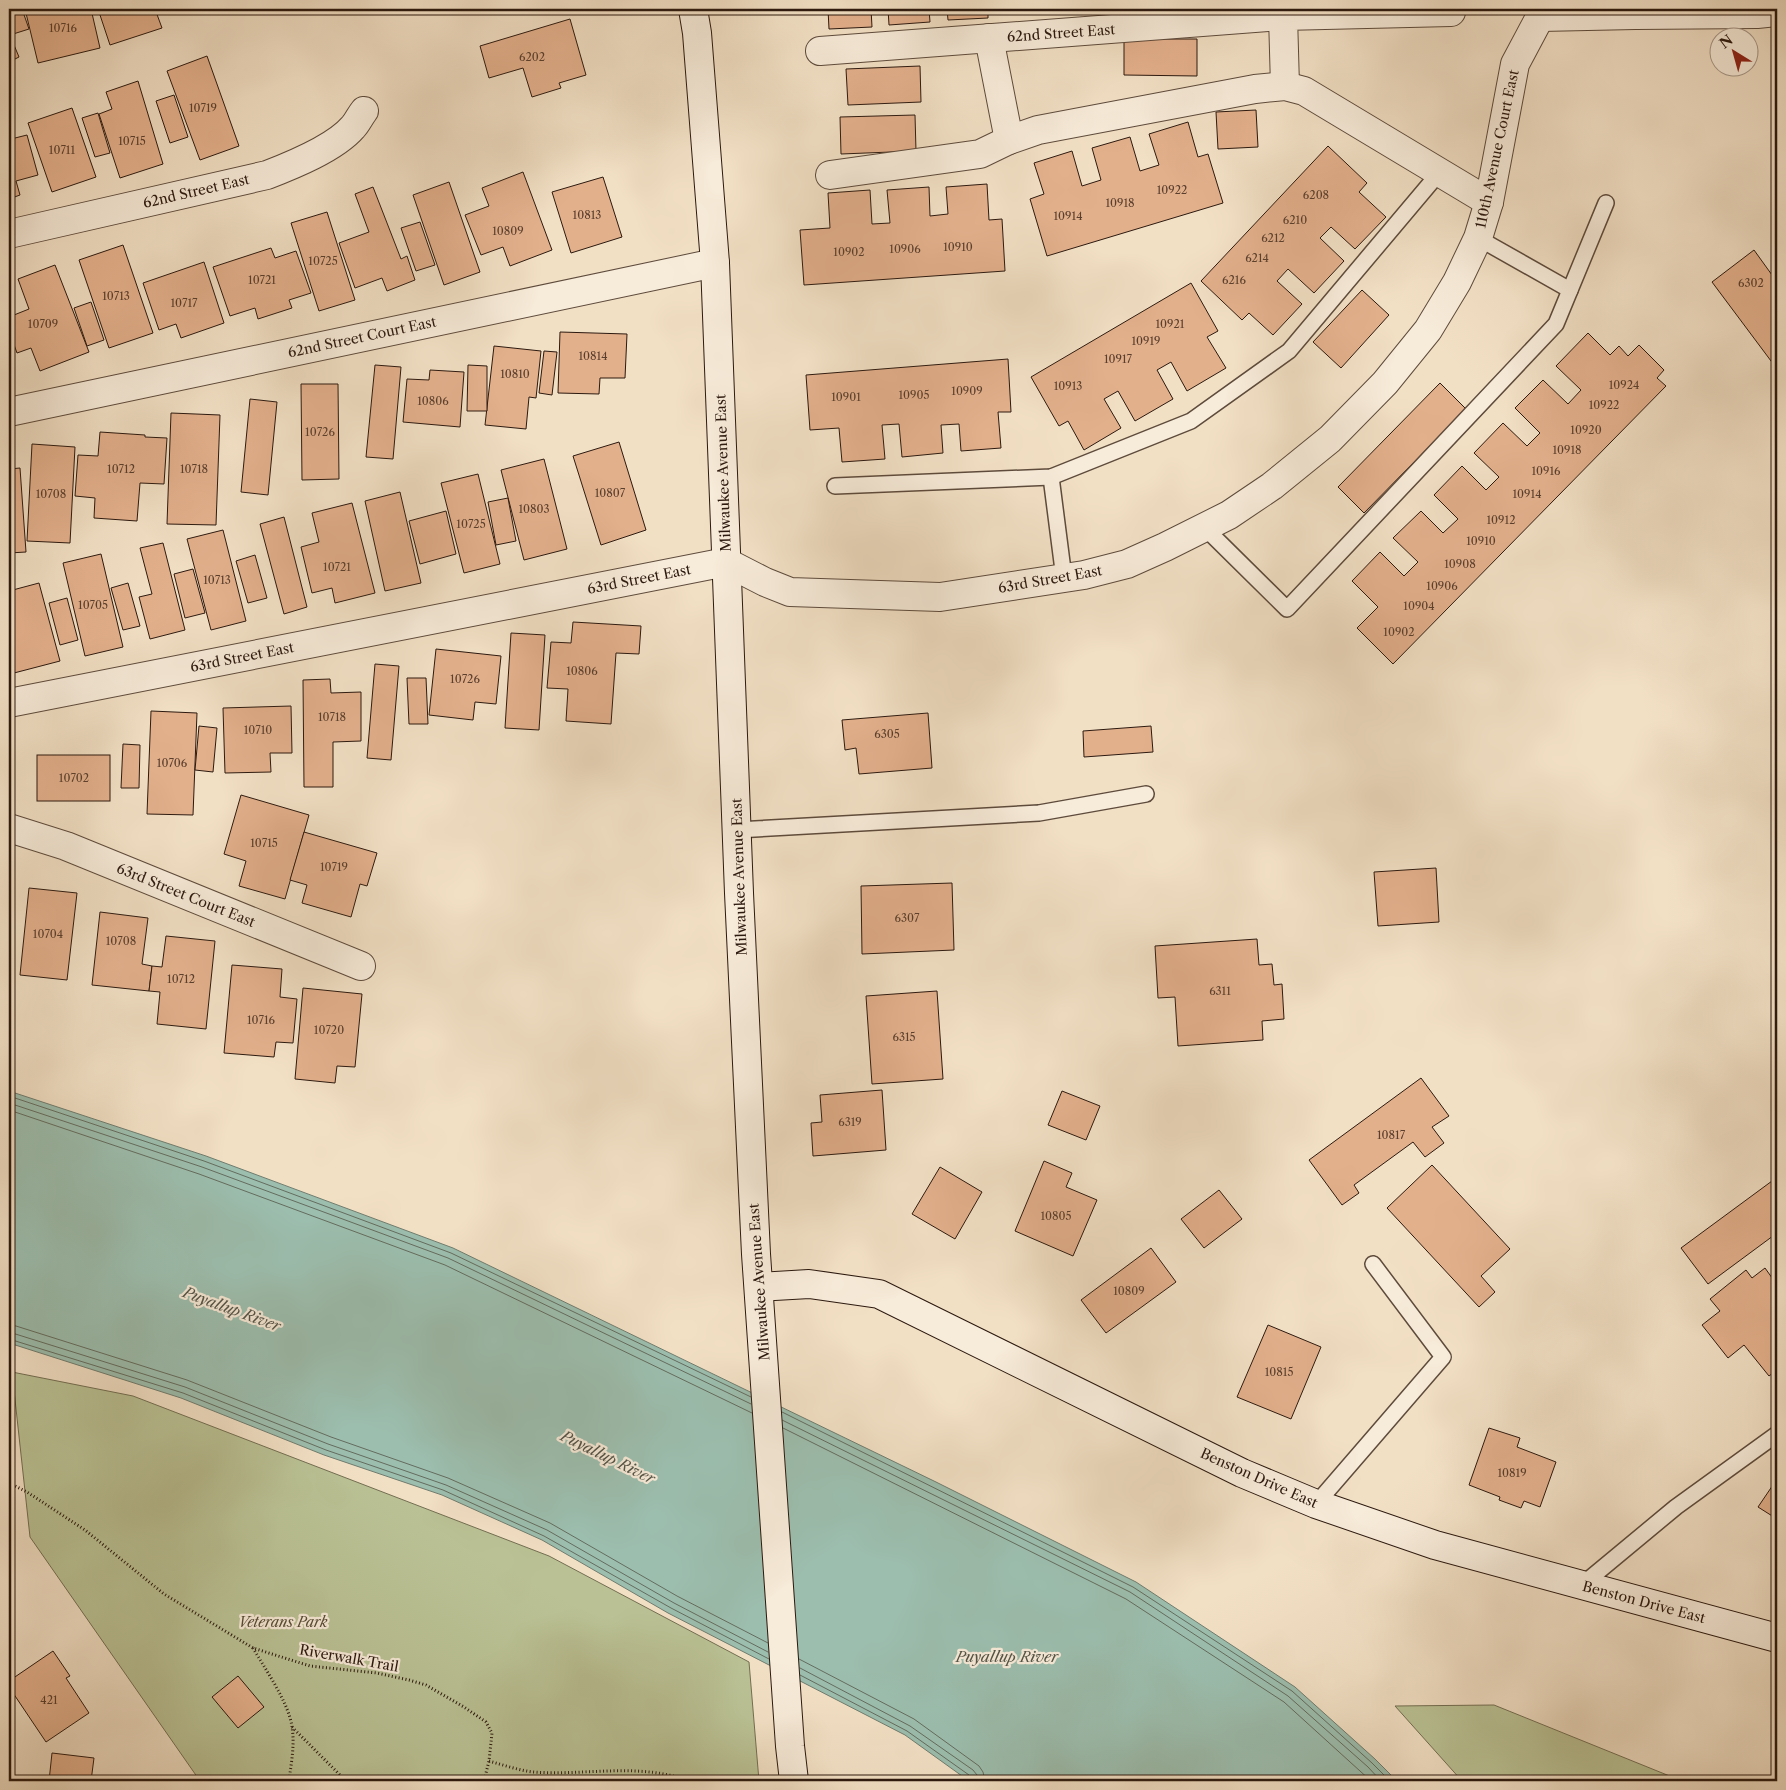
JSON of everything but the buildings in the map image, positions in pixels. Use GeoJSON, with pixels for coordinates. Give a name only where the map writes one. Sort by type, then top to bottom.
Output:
{"type":"FeatureCollection","features":[{"type":"Feature","properties":{"kind":"street","name":"Milwaukee Avenue East"},"geometry":{"type":"LineString","coordinates":[[693,9],[697,33],[715,263],[737,830],[759,1286],[790,1746],[794,1781]]}},
{"type":"Feature","properties":{"kind":"street","name":"62nd Street East"},"geometry":{"type":"LineString","coordinates":[[820,51],[1283,16],[1451,12]]}},
{"type":"Feature","properties":{"kind":"street"},"geometry":{"type":"LineString","coordinates":[[1540,12],[1635,15],[1757,14],[1777,12]]}},
{"type":"Feature","properties":{"kind":"street","name":"110th Avenue Court East"},"geometry":{"type":"LineString","coordinates":[[1254,498],[1272,486],[1330,439],[1385,383],[1428,330],[1457,282],[1478,238],[1489,202],[1515,64],[1540,12]]}},
{"type":"Feature","properties":{"kind":"street"},"geometry":{"type":"LineString","coordinates":[[1283,16],[1285,86]]}},
{"type":"Feature","properties":{"kind":"street","name":"62nd Street East"},"geometry":{"type":"LineString","coordinates":[[989,38],[1009,140]]}},
{"type":"Feature","properties":{"kind":"street"},"geometry":{"type":"LineString","coordinates":[[830,175],[980,154],[1009,140],[1038,130],[1255,89],[1285,86],[1304,91],[1489,202]]}},
{"type":"Feature","properties":{"kind":"street","name":"62nd Street East"},"geometry":{"type":"LineString","coordinates":[[9,234],[267,175],[297,163],[329,146],[352,128],[364,111]]}},
{"type":"Feature","properties":{"kind":"street","name":"62nd Street Court East"},"geometry":{"type":"LineString","coordinates":[[9,412],[715,263]]}},
{"type":"Feature","properties":{"kind":"street","name":"63rd Street East"},"geometry":{"type":"LineString","coordinates":[[9,703],[726,562],[765,582],[790,592],[940,597],[1084,575],[1127,564],[1165,547],[1229,515],[1254,498]]}},
{"type":"Feature","properties":{"kind":"street","name":"63rd Street Court East"},"geometry":{"type":"LineString","coordinates":[[9,828],[66,846],[361,966]]}},
{"type":"Feature","properties":{"kind":"street","name":"Benston Drive East"},"geometry":{"type":"LineString","coordinates":[[759,1286],[809,1284],[879,1294],[1242,1473],[1316,1504],[1434,1545],[1777,1638]]}},
{"type":"Feature","properties":{"kind":"lane"},"geometry":{"type":"LineString","coordinates":[[835,486],[1051,477],[1191,421],[1289,351],[1439,173]]}},
{"type":"Feature","properties":{"kind":"lane"},"geometry":{"type":"LineString","coordinates":[[1204,527],[1288,609],[1556,324],[1606,203]]}},
{"type":"Feature","properties":{"kind":"lane"},"geometry":{"type":"LineString","coordinates":[[1478,238],[1570,290]]}},
{"type":"Feature","properties":{"kind":"lane"},"geometry":{"type":"LineString","coordinates":[[1051,477],[1064,578]]}},
{"type":"Feature","properties":{"kind":"lane"},"geometry":{"type":"LineString","coordinates":[[737,830],[1039,813],[1146,794]]}},
{"type":"Feature","properties":{"kind":"lane"},"geometry":{"type":"LineString","coordinates":[[1316,1504],[1443,1357],[1373,1264]]}},
{"type":"Feature","properties":{"kind":"lane"},"geometry":{"type":"LineString","coordinates":[[1582,1585],[1676,1507],[1777,1434]]}},
{"type":"Feature","properties":{"kind":"path","name":"Riverwalk Trail"},"geometry":{"type":"LineString","coordinates":[[9,1483],[27,1492],[85,1530],[164,1594],[253,1648],[310,1666],[377,1673],[410,1680],[433,1688],[464,1707],[486,1722],[492,1733],[489,1761],[484,1781]]}},
{"type":"Feature","properties":{"kind":"path"},"geometry":{"type":"LineString","coordinates":[[253,1648],[286,1708],[292,1726],[293,1746],[289,1781]]}},
{"type":"Feature","properties":{"kind":"path"},"geometry":{"type":"LineString","coordinates":[[292,1726],[346,1781]]}},
{"type":"Feature","properties":{"kind":"path"},"geometry":{"type":"LineString","coordinates":[[489,1761],[533,1772],[642,1772],[668,1775],[689,1781]]}},
{"type":"Feature","properties":{"kind":"green space","name":"Veterans Park"},"geometry":{"type":"Polygon","coordinates":[[[12,1372],[133,1396],[549,1556],[749,1662],[759,1781],[200,1781],[30,1537],[12,1372]]]}},
{"type":"Feature","properties":{"kind":"green space"},"geometry":{"type":"Polygon","coordinates":[[[1494,1705],[1682,1781],[1462,1781],[1395,1706],[1494,1705]]]}},
{"type":"Feature","properties":{"kind":"water","name":"Puyallup River"},"geometry":{"type":"Polygon","coordinates":[[[9,1091],[206,1156],[453,1248],[936,1482],[1136,1582],[1295,1687],[1397,1781],[969,1781],[905,1735],[668,1613],[542,1540],[442,1495],[324,1455],[181,1398],[9,1343],[9,1091]]]}}]}
